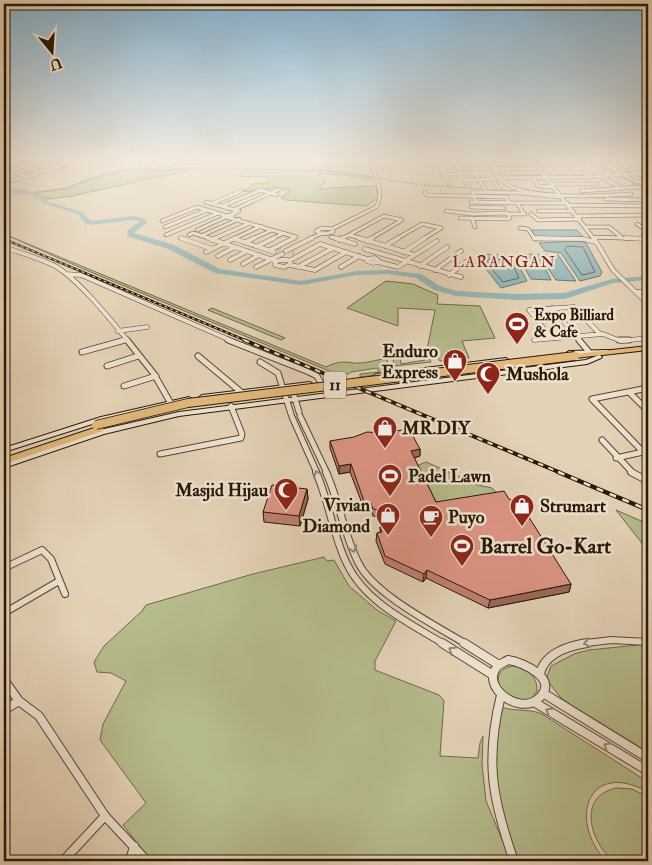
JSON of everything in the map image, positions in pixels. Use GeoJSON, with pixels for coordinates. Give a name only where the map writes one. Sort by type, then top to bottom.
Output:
{"type":"FeatureCollection","features":[{"type":"Feature","properties":{"kind":"highway","name":"11"},"geometry":{"type":"LineString","coordinates":[[4,456],[78,433],[212,404],[648,348]]}},
{"type":"Feature","properties":{"kind":"highway","name":"11"},"geometry":{"type":"LineString","coordinates":[[577,358],[648,352]]}},
{"type":"Feature","properties":{"kind":"highway","name":"11"},"geometry":{"type":"LineString","coordinates":[[4,461],[78,433]]}},
{"type":"Feature","properties":{"kind":"street"},"geometry":{"type":"LineString","coordinates":[[212,203],[218,200]]}},
{"type":"Feature","properties":{"kind":"street"},"geometry":{"type":"LineString","coordinates":[[222,206],[236,200]]}},
{"type":"Feature","properties":{"kind":"street"},"geometry":{"type":"LineString","coordinates":[[233,210],[255,200]]}},
{"type":"Feature","properties":{"kind":"street"},"geometry":{"type":"LineString","coordinates":[[332,233],[376,206],[380,200]]}},
{"type":"Feature","properties":{"kind":"street"},"geometry":{"type":"LineString","coordinates":[[564,200],[593,237],[619,277],[648,304]]}},
{"type":"Feature","properties":{"kind":"street"},"geometry":{"type":"LineString","coordinates":[[206,202],[239,211],[232,216]]}},
{"type":"Feature","properties":{"kind":"street"},"geometry":{"type":"LineString","coordinates":[[471,202],[613,207],[648,206]]}},
{"type":"Feature","properties":{"kind":"street"},"geometry":{"type":"LineString","coordinates":[[460,218],[508,219],[510,218],[502,203]]}},
{"type":"Feature","properties":{"kind":"street"},"geometry":{"type":"LineString","coordinates":[[516,203],[524,214]]}},
{"type":"Feature","properties":{"kind":"street"},"geometry":{"type":"LineString","coordinates":[[533,203],[546,220]]}},
{"type":"Feature","properties":{"kind":"street"},"geometry":{"type":"LineString","coordinates":[[320,234],[316,232],[317,230],[328,228],[376,204]]}},
{"type":"Feature","properties":{"kind":"street"},"geometry":{"type":"LineString","coordinates":[[162,221],[197,207],[225,216],[232,216],[296,237],[277,250],[272,259],[256,267]]}},
{"type":"Feature","properties":{"kind":"street"},"geometry":{"type":"LineString","coordinates":[[471,207],[504,208]]}},
{"type":"Feature","properties":{"kind":"street"},"geometry":{"type":"LineString","coordinates":[[165,227],[208,210]]}},
{"type":"Feature","properties":{"kind":"street"},"geometry":{"type":"LineString","coordinates":[[446,212],[531,214],[573,211]]}},
{"type":"Feature","properties":{"kind":"street"},"geometry":{"type":"LineString","coordinates":[[166,235],[218,213]]}},
{"type":"Feature","properties":{"kind":"street"},"geometry":{"type":"LineString","coordinates":[[531,214],[536,220],[648,215]]}},
{"type":"Feature","properties":{"kind":"street"},"geometry":{"type":"LineString","coordinates":[[197,230],[225,216]]}},
{"type":"Feature","properties":{"kind":"street"},"geometry":{"type":"LineString","coordinates":[[343,237],[384,216],[402,220],[367,241]]}},
{"type":"Feature","properties":{"kind":"street"},"geometry":{"type":"LineString","coordinates":[[472,218],[475,227]]}},
{"type":"Feature","properties":{"kind":"street"},"geometry":{"type":"LineString","coordinates":[[201,236],[239,219]]}},
{"type":"Feature","properties":{"kind":"street"},"geometry":{"type":"LineString","coordinates":[[212,240],[250,223]]}},
{"type":"Feature","properties":{"kind":"street"},"geometry":{"type":"LineString","coordinates":[[385,246],[422,224],[441,228],[404,252]]}},
{"type":"Feature","properties":{"kind":"street"},"geometry":{"type":"LineString","coordinates":[[637,224],[648,231]]}},
{"type":"Feature","properties":{"kind":"street"},"geometry":{"type":"LineString","coordinates":[[170,226],[189,235]]}},
{"type":"Feature","properties":{"kind":"street"},"geometry":{"type":"LineString","coordinates":[[206,252],[261,226]]}},
{"type":"Feature","properties":{"kind":"street"},"geometry":{"type":"LineString","coordinates":[[585,226],[609,227],[621,237]]}},
{"type":"Feature","properties":{"kind":"street"},"geometry":{"type":"LineString","coordinates":[[328,228],[332,233]]}},
{"type":"Feature","properties":{"kind":"street"},"geometry":{"type":"LineString","coordinates":[[520,228],[528,229],[535,239],[583,239],[596,242]]}},
{"type":"Feature","properties":{"kind":"street"},"geometry":{"type":"LineString","coordinates":[[246,242],[272,230]]}},
{"type":"Feature","properties":{"kind":"street"},"geometry":{"type":"LineString","coordinates":[[258,246],[284,233]]}},
{"type":"Feature","properties":{"kind":"street"},"geometry":{"type":"LineString","coordinates":[[286,251],[320,234],[332,233],[355,244]]}},
{"type":"Feature","properties":{"kind":"street"},"geometry":{"type":"LineString","coordinates":[[212,249],[180,238],[193,234],[276,261],[315,270],[346,252]]}},
{"type":"Feature","properties":{"kind":"street"},"geometry":{"type":"LineString","coordinates":[[343,237],[367,241],[412,254]]}},
{"type":"Feature","properties":{"kind":"street"},"geometry":{"type":"LineString","coordinates":[[593,237],[648,238]]}},
{"type":"Feature","properties":{"kind":"street"},"geometry":{"type":"LineString","coordinates":[[235,238],[258,246],[300,255]]}},
{"type":"Feature","properties":{"kind":"street"},"geometry":{"type":"LineString","coordinates":[[273,269],[290,263],[320,244],[357,256],[367,262],[375,258],[379,260],[378,262],[398,267],[436,241]]}},
{"type":"Feature","properties":{"kind":"street"},"geometry":{"type":"LineString","coordinates":[[4,247],[57,267],[66,274],[156,376],[168,395],[170,402]]}},
{"type":"Feature","properties":{"kind":"street"},"geometry":{"type":"LineString","coordinates":[[218,256],[235,247]]}},
{"type":"Feature","properties":{"kind":"street"},"geometry":{"type":"LineString","coordinates":[[341,267],[369,247]]}},
{"type":"Feature","properties":{"kind":"street"},"geometry":{"type":"LineString","coordinates":[[420,266],[447,247]]}},
{"type":"Feature","properties":{"kind":"street"},"geometry":{"type":"LineString","coordinates":[[298,267],[333,248]]}},
{"type":"Feature","properties":{"kind":"street"},"geometry":{"type":"LineString","coordinates":[[364,250],[461,277]]}},
{"type":"Feature","properties":{"kind":"street"},"geometry":{"type":"LineString","coordinates":[[230,260],[247,251]]}},
{"type":"Feature","properties":{"kind":"street"},"geometry":{"type":"LineString","coordinates":[[435,270],[461,251]]}},
{"type":"Feature","properties":{"kind":"street"},"geometry":{"type":"LineString","coordinates":[[243,264],[259,255]]}},
{"type":"Feature","properties":{"kind":"street"},"geometry":{"type":"LineString","coordinates":[[449,274],[460,268],[471,258]]}},
{"type":"Feature","properties":{"kind":"street"},"geometry":{"type":"LineString","coordinates":[[276,261],[274,264],[278,266]]}},
{"type":"Feature","properties":{"kind":"street"},"geometry":{"type":"LineString","coordinates":[[460,268],[474,265]]}},
{"type":"Feature","properties":{"kind":"street"},"geometry":{"type":"LineString","coordinates":[[66,274],[80,275],[223,338],[309,372],[317,376],[321,383]]}},
{"type":"Feature","properties":{"kind":"street"},"geometry":{"type":"LineString","coordinates":[[636,292],[648,292]]}},
{"type":"Feature","properties":{"kind":"street"},"geometry":{"type":"LineString","coordinates":[[551,338],[529,310],[574,307],[600,334]]}},
{"type":"Feature","properties":{"kind":"street"},"geometry":{"type":"LineString","coordinates":[[552,308],[587,349]]}},
{"type":"Feature","properties":{"kind":"street"},"geometry":{"type":"LineString","coordinates":[[118,331],[147,327]]}},
{"type":"Feature","properties":{"kind":"street"},"geometry":{"type":"LineString","coordinates":[[534,340],[600,334],[609,335],[621,341],[648,338]]}},
{"type":"Feature","properties":{"kind":"street"},"geometry":{"type":"LineString","coordinates":[[82,352],[125,340]]}},
{"type":"Feature","properties":{"kind":"street"},"geometry":{"type":"LineString","coordinates":[[4,450],[103,418],[170,402],[587,349],[612,352]]}},
{"type":"Feature","properties":{"kind":"street"},"geometry":{"type":"LineString","coordinates":[[107,366],[138,356]]}},
{"type":"Feature","properties":{"kind":"street"},"geometry":{"type":"LineString","coordinates":[[198,356],[241,392]]}},
{"type":"Feature","properties":{"kind":"street"},"geometry":{"type":"LineString","coordinates":[[4,466],[102,432],[136,422],[179,414],[587,362],[598,357]]}},
{"type":"Feature","properties":{"kind":"street"},"geometry":{"type":"LineString","coordinates":[[260,362],[276,370],[292,417],[324,490],[346,563],[359,584],[387,608],[493,675]]}},
{"type":"Feature","properties":{"kind":"street"},"geometry":{"type":"LineString","coordinates":[[408,372],[403,374],[403,379],[414,383]]}},
{"type":"Feature","properties":{"kind":"street"},"geometry":{"type":"LineString","coordinates":[[124,386],[156,376]]}},
{"type":"Feature","properties":{"kind":"street"},"geometry":{"type":"LineString","coordinates":[[291,386],[300,416],[331,483],[357,562],[365,575],[399,604],[499,664]]}},
{"type":"Feature","properties":{"kind":"street"},"geometry":{"type":"LineString","coordinates":[[648,388],[592,399],[648,457]]}},
{"type":"Feature","properties":{"kind":"street"},"geometry":{"type":"LineString","coordinates":[[629,392],[648,411]]}},
{"type":"Feature","properties":{"kind":"street"},"geometry":{"type":"LineString","coordinates":[[160,454],[241,438],[242,434],[231,406]]}},
{"type":"Feature","properties":{"kind":"street"},"geometry":{"type":"LineString","coordinates":[[292,417],[300,416]]}},
{"type":"Feature","properties":{"kind":"street"},"geometry":{"type":"LineString","coordinates":[[602,440],[616,458],[634,475],[648,481]]}},
{"type":"Feature","properties":{"kind":"street"},"geometry":{"type":"LineString","coordinates":[[616,458],[643,452]]}},
{"type":"Feature","properties":{"kind":"street"},"geometry":{"type":"LineString","coordinates":[[309,456],[318,455]]}},
{"type":"Feature","properties":{"kind":"street"},"geometry":{"type":"LineString","coordinates":[[4,568],[42,550],[50,560],[65,594]]}},
{"type":"Feature","properties":{"kind":"street"},"geometry":{"type":"LineString","coordinates":[[4,613],[59,581]]}},
{"type":"Feature","properties":{"kind":"street"},"geometry":{"type":"LineString","coordinates":[[540,674],[542,664],[550,656],[564,650],[596,641],[648,642]]}},
{"type":"Feature","properties":{"kind":"street"},"geometry":{"type":"LineString","coordinates":[[508,660],[522,661],[529,664],[540,674],[544,684],[542,693],[534,702],[526,704],[516,704],[501,695],[496,688],[493,675],[499,664],[508,660]]}},
{"type":"Feature","properties":{"kind":"street"},"geometry":{"type":"LineString","coordinates":[[4,680],[20,701],[39,716],[106,816],[147,861]]}},
{"type":"Feature","properties":{"kind":"street"},"geometry":{"type":"LineString","coordinates":[[542,693],[648,758]]}},
{"type":"Feature","properties":{"kind":"street"},"geometry":{"type":"LineString","coordinates":[[501,695],[490,746],[492,777],[494,800],[514,861]]}},
{"type":"Feature","properties":{"kind":"street"},"geometry":{"type":"LineString","coordinates":[[4,710],[20,701]]}},
{"type":"Feature","properties":{"kind":"street"},"geometry":{"type":"LineString","coordinates":[[534,702],[648,771]]}},
{"type":"Feature","properties":{"kind":"street"},"geometry":{"type":"LineString","coordinates":[[63,861],[106,816]]}},
{"type":"Feature","properties":{"kind":"street"},"geometry":{"type":"LineString","coordinates":[[130,861],[134,846]]}},
{"type":"Feature","properties":{"kind":"green space"},"geometry":{"type":"Polygon","coordinates":[[[290,200],[374,200],[366,206],[290,200]]]}},
{"type":"Feature","properties":{"kind":"green space"},"geometry":{"type":"Polygon","coordinates":[[[4,234],[326,367],[340,362],[362,363],[387,358],[389,371],[385,374],[360,377],[360,374],[379,372],[377,368],[348,374],[334,373],[4,234]]]}},
{"type":"Feature","properties":{"kind":"green space"},"geometry":{"type":"Polygon","coordinates":[[[386,281],[413,284],[438,295],[437,304],[480,306],[495,338],[462,341],[469,358],[440,361],[436,355],[428,356],[431,362],[394,366],[393,358],[396,352],[399,352],[401,364],[425,360],[435,310],[398,308],[398,326],[347,308],[386,281]]]}},
{"type":"Feature","properties":{"kind":"green space"},"geometry":{"type":"Polygon","coordinates":[[[212,308],[285,338],[281,340],[208,310],[212,308]]]}},
{"type":"Feature","properties":{"kind":"green space"},"geometry":{"type":"Polygon","coordinates":[[[426,462],[478,485],[492,488],[502,498],[435,509],[414,467],[426,462]]]}},
{"type":"Feature","properties":{"kind":"green space"},"geometry":{"type":"Polygon","coordinates":[[[616,510],[648,524],[648,551],[616,510]]]}},
{"type":"Feature","properties":{"kind":"green space"},"geometry":{"type":"Polygon","coordinates":[[[324,557],[327,561],[334,560],[349,586],[377,610],[396,621],[375,661],[375,670],[439,695],[444,701],[440,756],[478,758],[483,736],[482,765],[486,801],[511,861],[151,861],[123,825],[146,803],[100,740],[103,724],[126,681],[111,673],[97,672],[94,662],[104,646],[146,605],[253,574],[324,557]]]}},
{"type":"Feature","properties":{"kind":"green space"},"geometry":{"type":"Polygon","coordinates":[[[648,644],[648,752],[561,698],[546,679],[551,666],[574,654],[589,650],[648,644]]]}},
{"type":"Feature","properties":{"kind":"green space"},"geometry":{"type":"Polygon","coordinates":[[[512,666],[526,670],[533,677],[537,691],[532,698],[523,701],[515,699],[507,695],[502,689],[499,683],[499,676],[503,670],[512,666]]]}},
{"type":"Feature","properties":{"kind":"green space"},"geometry":{"type":"Polygon","coordinates":[[[504,708],[533,711],[542,714],[648,782],[648,792],[628,784],[611,783],[598,788],[590,798],[587,812],[588,828],[594,845],[606,861],[517,861],[498,795],[495,746],[500,711],[504,708]]]}},
{"type":"Feature","properties":{"kind":"green space"},"geometry":{"type":"Polygon","coordinates":[[[616,788],[632,789],[648,797],[648,861],[613,861],[605,853],[594,832],[591,821],[592,810],[596,801],[603,793],[616,788]]]}},
{"type":"Feature","properties":{"kind":"water"},"geometry":{"type":"Polygon","coordinates":[[[530,230],[577,230],[584,238],[537,239],[530,230]]]}},
{"type":"Feature","properties":{"kind":"water"},"geometry":{"type":"Polygon","coordinates":[[[580,241],[586,243],[602,272],[600,276],[580,281],[561,253],[545,251],[539,243],[580,241]]]}},
{"type":"Feature","properties":{"kind":"water"},"geometry":{"type":"Polygon","coordinates":[[[523,254],[558,255],[576,281],[556,280],[547,267],[544,266],[551,280],[531,279],[518,256],[523,254]]]}},
{"type":"Feature","properties":{"kind":"water"},"geometry":{"type":"Polygon","coordinates":[[[475,255],[513,255],[527,281],[501,288],[475,255]]]}},
{"type":"Feature","properties":{"kind":"building"},"geometry":{"type":"Polygon","coordinates":[[[409,429],[420,449],[411,451],[436,502],[504,491],[509,499],[520,503],[571,584],[490,600],[427,570],[424,574],[385,556],[377,533],[382,532],[380,527],[387,523],[381,510],[373,509],[371,503],[365,504],[351,464],[339,466],[330,441],[354,437],[367,432],[383,433],[409,429]]]}},
{"type":"Feature","properties":{"kind":"building"},"geometry":{"type":"Polygon","coordinates":[[[272,485],[307,489],[299,516],[263,512],[272,485]]]}},
{"type":"Feature","properties":{"kind":"waterway"},"geometry":{"type":"LineString","coordinates":[[44,200],[47,203],[80,213],[87,222],[91,223],[132,218],[142,219],[144,222],[130,231],[130,234],[171,247],[218,271],[301,283],[357,273],[387,272],[418,276],[437,288],[456,293],[516,297],[565,296],[612,281],[648,278]]}},
{"type":"Feature","properties":{"kind":"railway"},"geometry":{"type":"LineString","coordinates":[[4,239],[247,341]]}},
{"type":"Feature","properties":{"kind":"railway"},"geometry":{"type":"LineString","coordinates":[[244,340],[561,473]]}},
{"type":"Feature","properties":{"kind":"railway"},"geometry":{"type":"LineString","coordinates":[[558,472],[648,510]]}},
{"type":"Feature","properties":{"kind":"place","name":"Expo Billiard & Cafe"},"geometry":{"type":"Point","coordinates":[517,345]}},
{"type":"Feature","properties":{"kind":"place","name":"Enduro Express"},"geometry":{"type":"Point","coordinates":[455,382]}},
{"type":"Feature","properties":{"kind":"place","name":"Mushola"},"geometry":{"type":"Point","coordinates":[488,395]}},
{"type":"Feature","properties":{"kind":"place","name":"MR.DIY"},"geometry":{"type":"Point","coordinates":[385,449]}},
{"type":"Feature","properties":{"kind":"place","name":"Padel Lawn"},"geometry":{"type":"Point","coordinates":[390,497]}},
{"type":"Feature","properties":{"kind":"place","name":"Masjid Hijau"},"geometry":{"type":"Point","coordinates":[286,511]}},
{"type":"Feature","properties":{"kind":"place","name":"Strumart"},"geometry":{"type":"Point","coordinates":[522,527]}},
{"type":"Feature","properties":{"kind":"place","name":"Vivian Diamond"},"geometry":{"type":"Point","coordinates":[388,536]}},
{"type":"Feature","properties":{"kind":"place","name":"Puyo"},"geometry":{"type":"Point","coordinates":[431,538]}},
{"type":"Feature","properties":{"kind":"place","name":"Barrel Go-Kart"},"geometry":{"type":"Point","coordinates":[462,567]}},
{"type":"Feature","properties":{"kind":"district","name":"LARANGAN"},"geometry":{"type":"Point","coordinates":[504,262]}}]}
